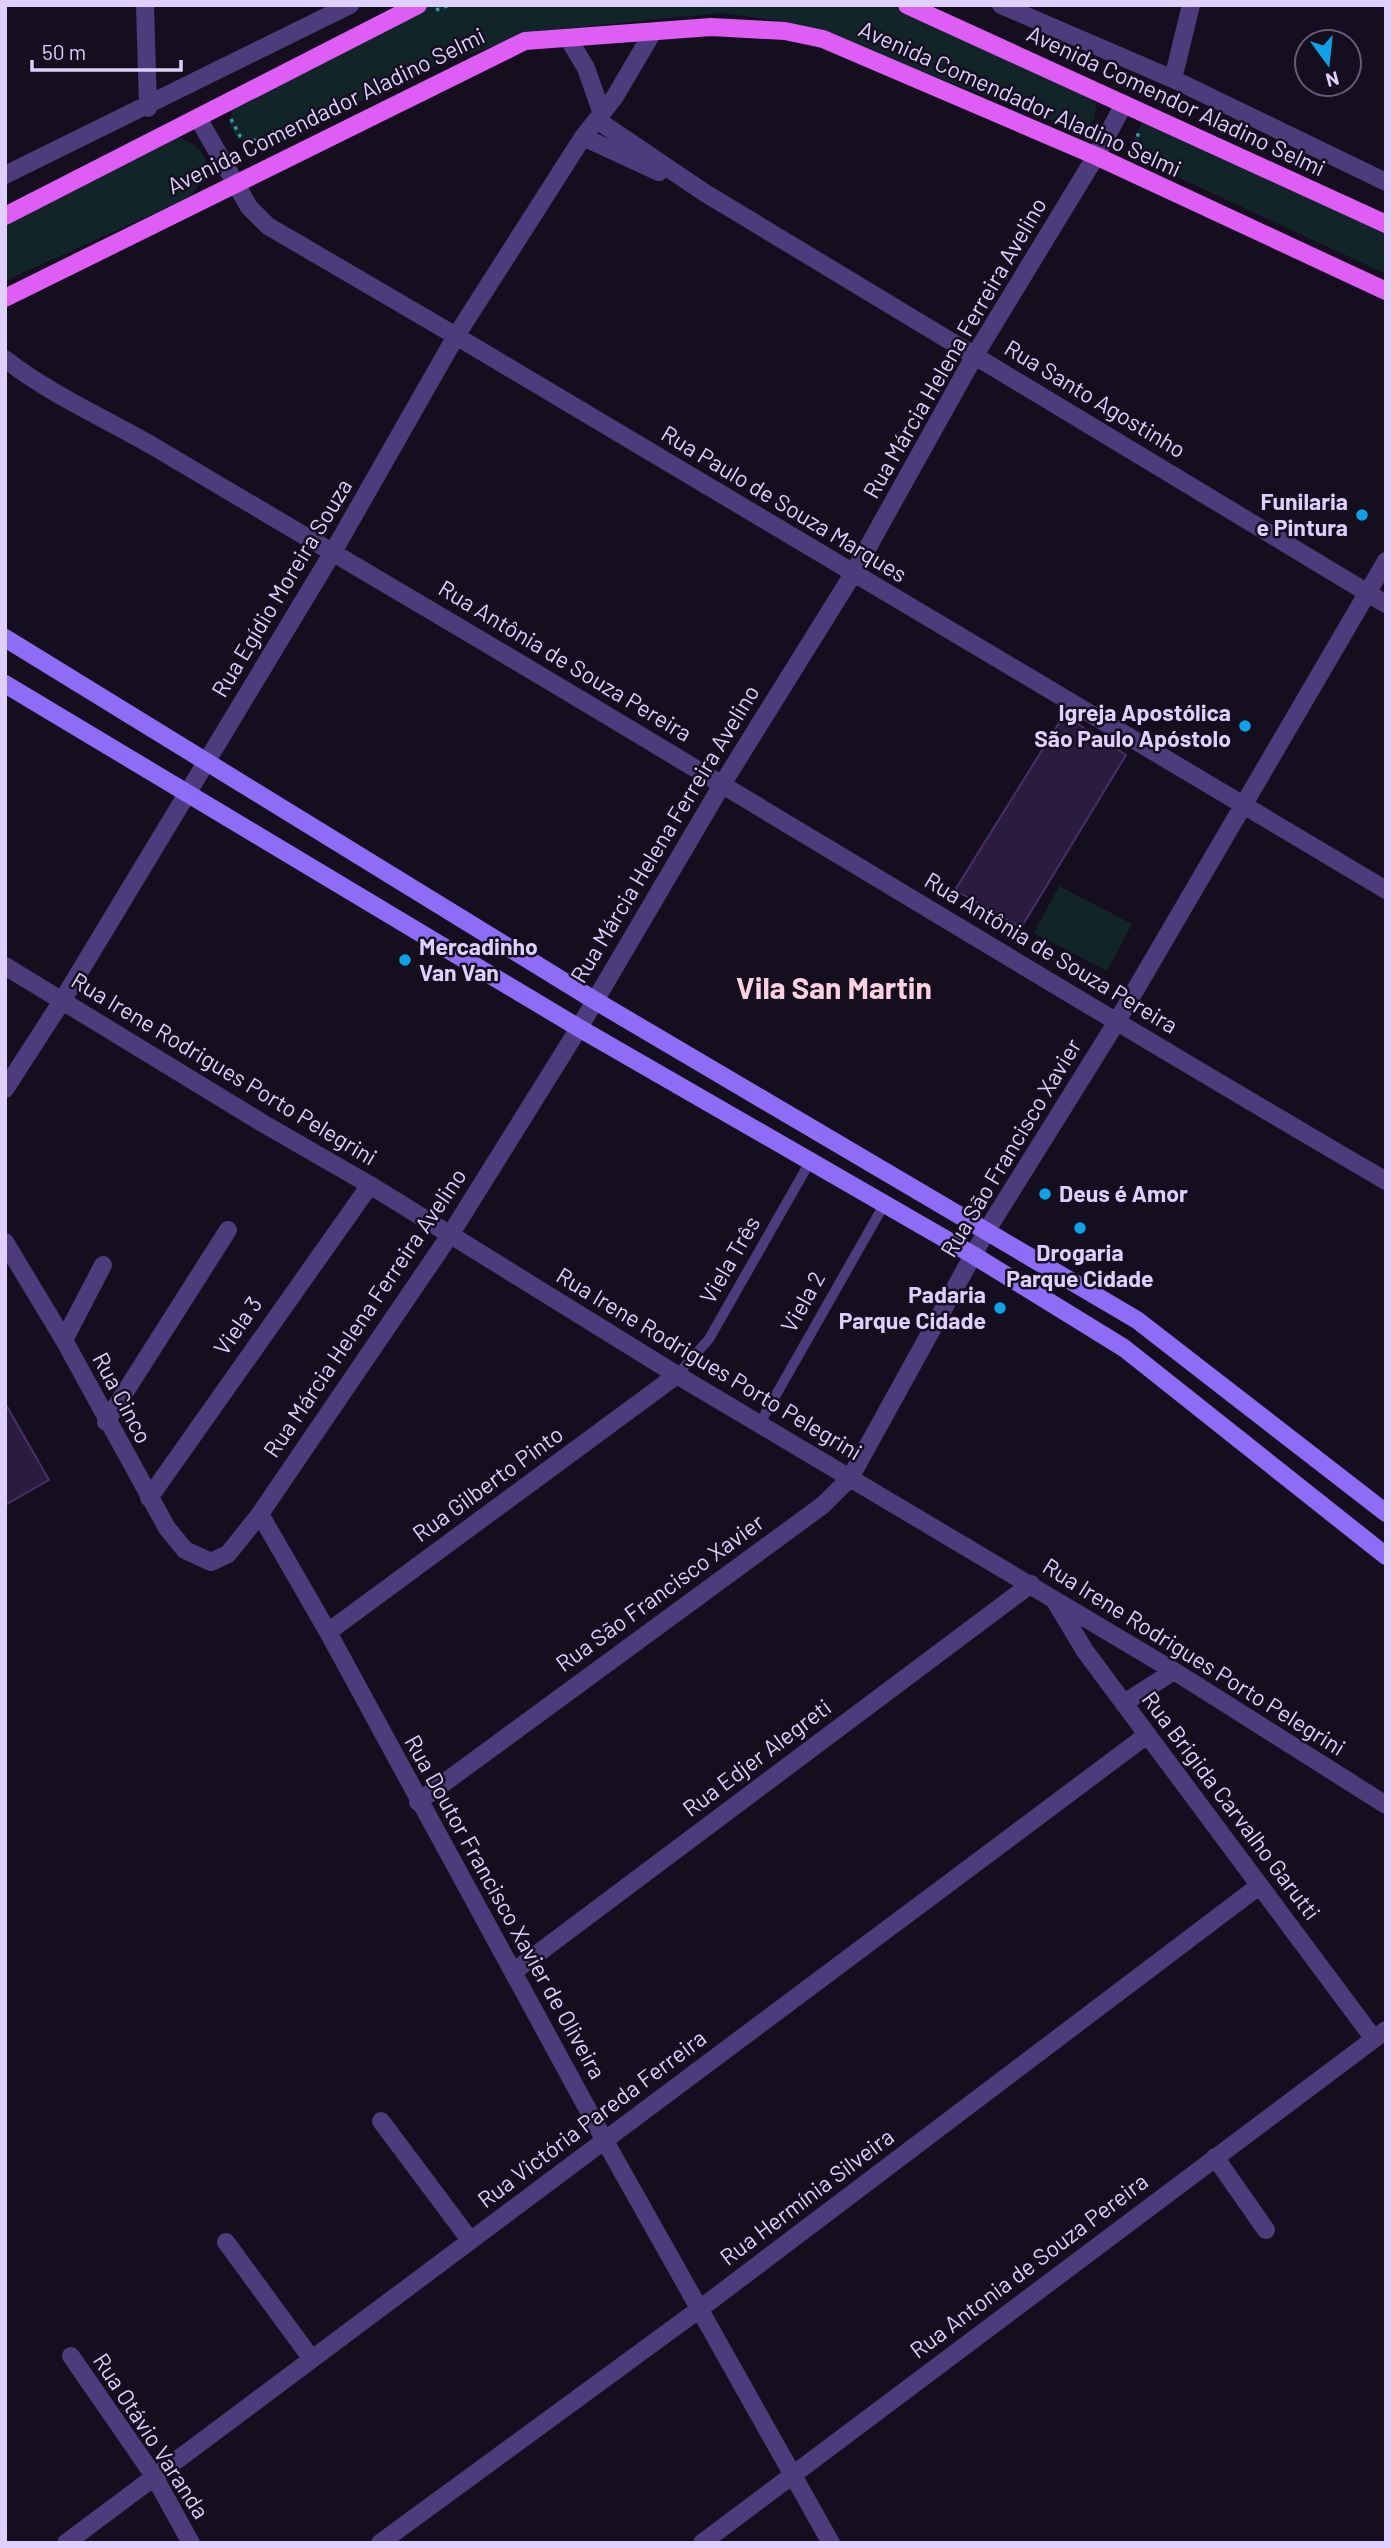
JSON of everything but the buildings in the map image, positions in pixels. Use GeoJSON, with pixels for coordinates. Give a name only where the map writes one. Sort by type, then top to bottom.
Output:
{"type":"FeatureCollection","features":[{"type":"Feature","properties":{"kind":"main road"},"geometry":{"type":"LineString","coordinates":[[5,216],[418,5]]}},
{"type":"Feature","properties":{"kind":"main road","name":"Avenida Comendor Aladino Selmi"},"geometry":{"type":"LineString","coordinates":[[907,5],[1386,224]]}},
{"type":"Feature","properties":{"kind":"main road","name":"Avenida Comendador Aladino Selmi"},"geometry":{"type":"LineString","coordinates":[[5,298],[525,41],[749,27],[822,39],[1096,156],[1386,292]]}},
{"type":"Feature","properties":{"kind":"main road"},"geometry":{"type":"LineString","coordinates":[[5,638],[594,1000],[1137,1320],[1386,1513]]}},
{"type":"Feature","properties":{"kind":"main road"},"geometry":{"type":"LineString","coordinates":[[5,684],[579,1028],[973,1255],[1124,1348],[1386,1556]]}},
{"type":"Feature","properties":{"kind":"street"},"geometry":{"type":"LineString","coordinates":[[145,5],[148,107]]}},
{"type":"Feature","properties":{"kind":"street"},"geometry":{"type":"LineString","coordinates":[[5,175],[148,107],[350,5]]}},
{"type":"Feature","properties":{"kind":"street"},"geometry":{"type":"LineString","coordinates":[[1001,5],[1173,79],[1386,182]]}},
{"type":"Feature","properties":{"kind":"street"},"geometry":{"type":"LineString","coordinates":[[1173,79],[1191,5]]}},
{"type":"Feature","properties":{"kind":"street","name":"Rua Egídio Moreira Souza"},"geometry":{"type":"LineString","coordinates":[[5,1089],[62,1001],[333,552],[456,335],[653,32]]}},
{"type":"Feature","properties":{"kind":"street"},"geometry":{"type":"LineString","coordinates":[[568,38],[586,68],[599,117]]}},
{"type":"Feature","properties":{"kind":"street","name":"Rua Márcia Helena Ferreira Avelino"},"geometry":{"type":"LineString","coordinates":[[211,1562],[228,1554],[260,1514],[450,1235],[579,1028],[723,783],[853,575],[975,355],[1096,156],[1124,104]]}},
{"type":"Feature","properties":{"kind":"street","name":"Rua Santo Agostinho"},"geometry":{"type":"LineString","coordinates":[[599,117],[705,193],[1386,604]]}},
{"type":"Feature","properties":{"kind":"street","name":"Rua Paulo de Souza Marques"},"geometry":{"type":"LineString","coordinates":[[198,118],[249,206],[268,226],[456,335],[853,575],[1386,890]]}},
{"type":"Feature","properties":{"kind":"street","name":"Rua Santo Agostinho"},"geometry":{"type":"LineString","coordinates":[[583,137],[705,193]]}},
{"type":"Feature","properties":{"kind":"street","name":"Rua Antônia de Souza Pereira"},"geometry":{"type":"LineString","coordinates":[[5,359],[36,383],[139,438],[333,552],[723,783],[1116,1023],[1386,1181]]}},
{"type":"Feature","properties":{"kind":"street","name":"Rua São Francisco Xavier"},"geometry":{"type":"LineString","coordinates":[[418,1802],[823,1505],[850,1478],[987,1230],[1116,1023],[1386,561]]}},
{"type":"Feature","properties":{"kind":"street","name":"Rua Irene Rodrigues Porto Pelegrini"},"geometry":{"type":"LineString","coordinates":[[5,966],[370,1185],[677,1375],[1031,1584],[1386,1805]]}},
{"type":"Feature","properties":{"kind":"street","name":"Viela 3"},"geometry":{"type":"LineString","coordinates":[[149,1498],[370,1185]]}},
{"type":"Feature","properties":{"kind":"street"},"geometry":{"type":"LineString","coordinates":[[106,1422],[228,1230]]}},
{"type":"Feature","properties":{"kind":"street","name":"Rua Cinco"},"geometry":{"type":"LineString","coordinates":[[5,1242],[64,1340],[106,1422],[167,1528],[185,1550],[211,1562]]}},
{"type":"Feature","properties":{"kind":"street"},"geometry":{"type":"LineString","coordinates":[[64,1340],[103,1265]]}},
{"type":"Feature","properties":{"kind":"street","name":"Rua Gilberto Pinto"},"geometry":{"type":"LineString","coordinates":[[328,1632],[677,1375]]}},
{"type":"Feature","properties":{"kind":"street","name":"Rua Doutor Francisco Xavier de Oliveira"},"geometry":{"type":"LineString","coordinates":[[260,1514],[328,1632],[418,1802],[831,2543]]}},
{"type":"Feature","properties":{"kind":"street","name":"Rua Edjer Alegreti"},"geometry":{"type":"LineString","coordinates":[[513,1972],[1031,1584]]}},
{"type":"Feature","properties":{"kind":"street","name":"Rua Brigida Carvalho Garutti"},"geometry":{"type":"LineString","coordinates":[[1053,1598],[1085,1651],[1259,1886],[1380,2035]]}},
{"type":"Feature","properties":{"kind":"street"},"geometry":{"type":"LineString","coordinates":[[1124,1703],[1174,1671]]}},
{"type":"Feature","properties":{"kind":"street","name":"Rua Victória Pareda Ferreira"},"geometry":{"type":"LineString","coordinates":[[66,2543],[1147,1735]]}},
{"type":"Feature","properties":{"kind":"street","name":"Rua Hermínia Silveira"},"geometry":{"type":"LineString","coordinates":[[380,2543],[701,2308],[1259,1886]]}},
{"type":"Feature","properties":{"kind":"street","name":"Rua Antonia de Souza Pereira"},"geometry":{"type":"LineString","coordinates":[[702,2543],[1380,2035]]}},
{"type":"Feature","properties":{"kind":"street"},"geometry":{"type":"LineString","coordinates":[[381,2121],[470,2241]]}},
{"type":"Feature","properties":{"kind":"street"},"geometry":{"type":"LineString","coordinates":[[1216,2157],[1266,2230]]}},
{"type":"Feature","properties":{"kind":"street"},"geometry":{"type":"LineString","coordinates":[[226,2242],[311,2358]]}},
{"type":"Feature","properties":{"kind":"street","name":"Rua Otávio Varanda"},"geometry":{"type":"LineString","coordinates":[[71,2356],[154,2476],[191,2543]]}},
{"type":"Feature","properties":{"kind":"lane","name":"Viela Três"},"geometry":{"type":"LineString","coordinates":[[677,1375],[709,1339],[810,1160]]}},
{"type":"Feature","properties":{"kind":"lane","name":"Viela 2"},"geometry":{"type":"LineString","coordinates":[[760,1423],[885,1203]]}},
{"type":"Feature","properties":{"kind":"path"},"geometry":{"type":"LineString","coordinates":[[1132,156],[1142,122]]}},
{"type":"Feature","properties":{"kind":"green space"},"geometry":{"type":"Polygon","coordinates":[[[430,5],[890,5],[1084,94],[1096,103],[1095,118],[1082,132],[788,22],[721,13],[540,31],[439,64],[305,128],[254,142],[237,139],[229,123],[233,107],[430,5]]]}},
{"type":"Feature","properties":{"kind":"green space"},"geometry":{"type":"Polygon","coordinates":[[[1142,122],[1386,231],[1386,274],[1128,154],[1142,122]]]}},
{"type":"Feature","properties":{"kind":"green space"},"geometry":{"type":"Polygon","coordinates":[[[179,137],[199,149],[206,164],[202,180],[188,198],[5,281],[5,224],[179,137]]]}},
{"type":"Feature","properties":{"kind":"green space"},"geometry":{"type":"Polygon","coordinates":[[[1059,886],[1132,924],[1107,971],[1034,933],[1059,886]]]}},
{"type":"Feature","properties":{"kind":"place","name":"Funilaria e Pintura"},"geometry":{"type":"Point","coordinates":[1362,515]}},
{"type":"Feature","properties":{"kind":"place","name":"Igreja Apostólica São Paulo Apóstolo"},"geometry":{"type":"Point","coordinates":[1245,726]}},
{"type":"Feature","properties":{"kind":"place","name":"Mercadinho Van Van"},"geometry":{"type":"Point","coordinates":[405,960]}},
{"type":"Feature","properties":{"kind":"place","name":"Deus é Amor"},"geometry":{"type":"Point","coordinates":[1045,1194]}},
{"type":"Feature","properties":{"kind":"place","name":"Drogaria Parque Cidade"},"geometry":{"type":"Point","coordinates":[1080,1228]}},
{"type":"Feature","properties":{"kind":"place","name":"Padaria Parque Cidade"},"geometry":{"type":"Point","coordinates":[1000,1308]}},
{"type":"Feature","properties":{"kind":"district","name":"Vila San Martin"},"geometry":{"type":"Point","coordinates":[834,989]}}]}
